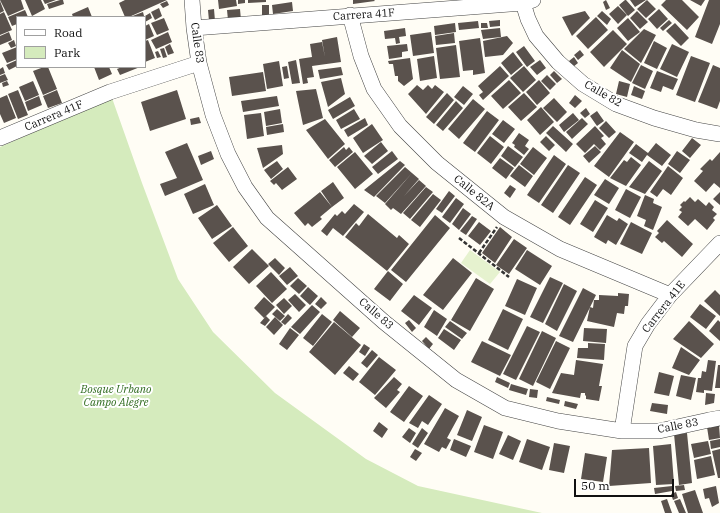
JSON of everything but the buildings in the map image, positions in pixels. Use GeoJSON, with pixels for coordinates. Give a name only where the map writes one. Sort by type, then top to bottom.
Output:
{"type":"FeatureCollection","features":[{"type":"Feature","properties":{"kind":"street","name":"Calle 83"},"geometry":{"type":"LineString","coordinates":[[192,0],[199,63],[213,115],[228,154],[245,187],[267,218],[384,322],[456,380],[505,408],[558,421],[622,431],[659,431],[720,418]]}},
{"type":"Feature","properties":{"kind":"street","name":"Carrera 41F"},"geometry":{"type":"LineString","coordinates":[[194,28],[528,1]]}},
{"type":"Feature","properties":{"kind":"street","name":"Calle 82"},"geometry":{"type":"LineString","coordinates":[[528,1],[528,20],[536,36],[558,62],[583,84],[616,104],[654,118],[696,130],[720,134]]}},
{"type":"Feature","properties":{"kind":"street","name":"Calle 82A"},"geometry":{"type":"LineString","coordinates":[[350,16],[361,56],[374,89],[400,126],[437,163],[504,217],[560,249],[670,295]]}},
{"type":"Feature","properties":{"kind":"street","name":"Carrera 41F"},"geometry":{"type":"LineString","coordinates":[[0,138],[110,92],[199,63]]}},
{"type":"Feature","properties":{"kind":"street","name":"Carrera 41E"},"geometry":{"type":"LineString","coordinates":[[622,431],[636,346],[648,324],[670,295],[720,243]]}},
{"type":"Feature","properties":{"kind":"path"},"geometry":{"type":"LineString","coordinates":[[479,253],[504,217]]}},
{"type":"Feature","properties":{"kind":"path"},"geometry":{"type":"LineString","coordinates":[[459,238],[509,277]]}},
{"type":"Feature","properties":{"kind":"green space","name":"Bosque Urbano Campo Alegre"},"geometry":{"type":"Polygon","coordinates":[[[112,98],[178,279],[213,332],[275,393],[366,459],[418,486],[542,513],[0,513],[0,147],[112,98]]]}},
{"type":"Feature","properties":{"kind":"green space"},"geometry":{"type":"Polygon","coordinates":[[[470,250],[500,272],[490,284],[461,263],[470,250]]]}}]}
